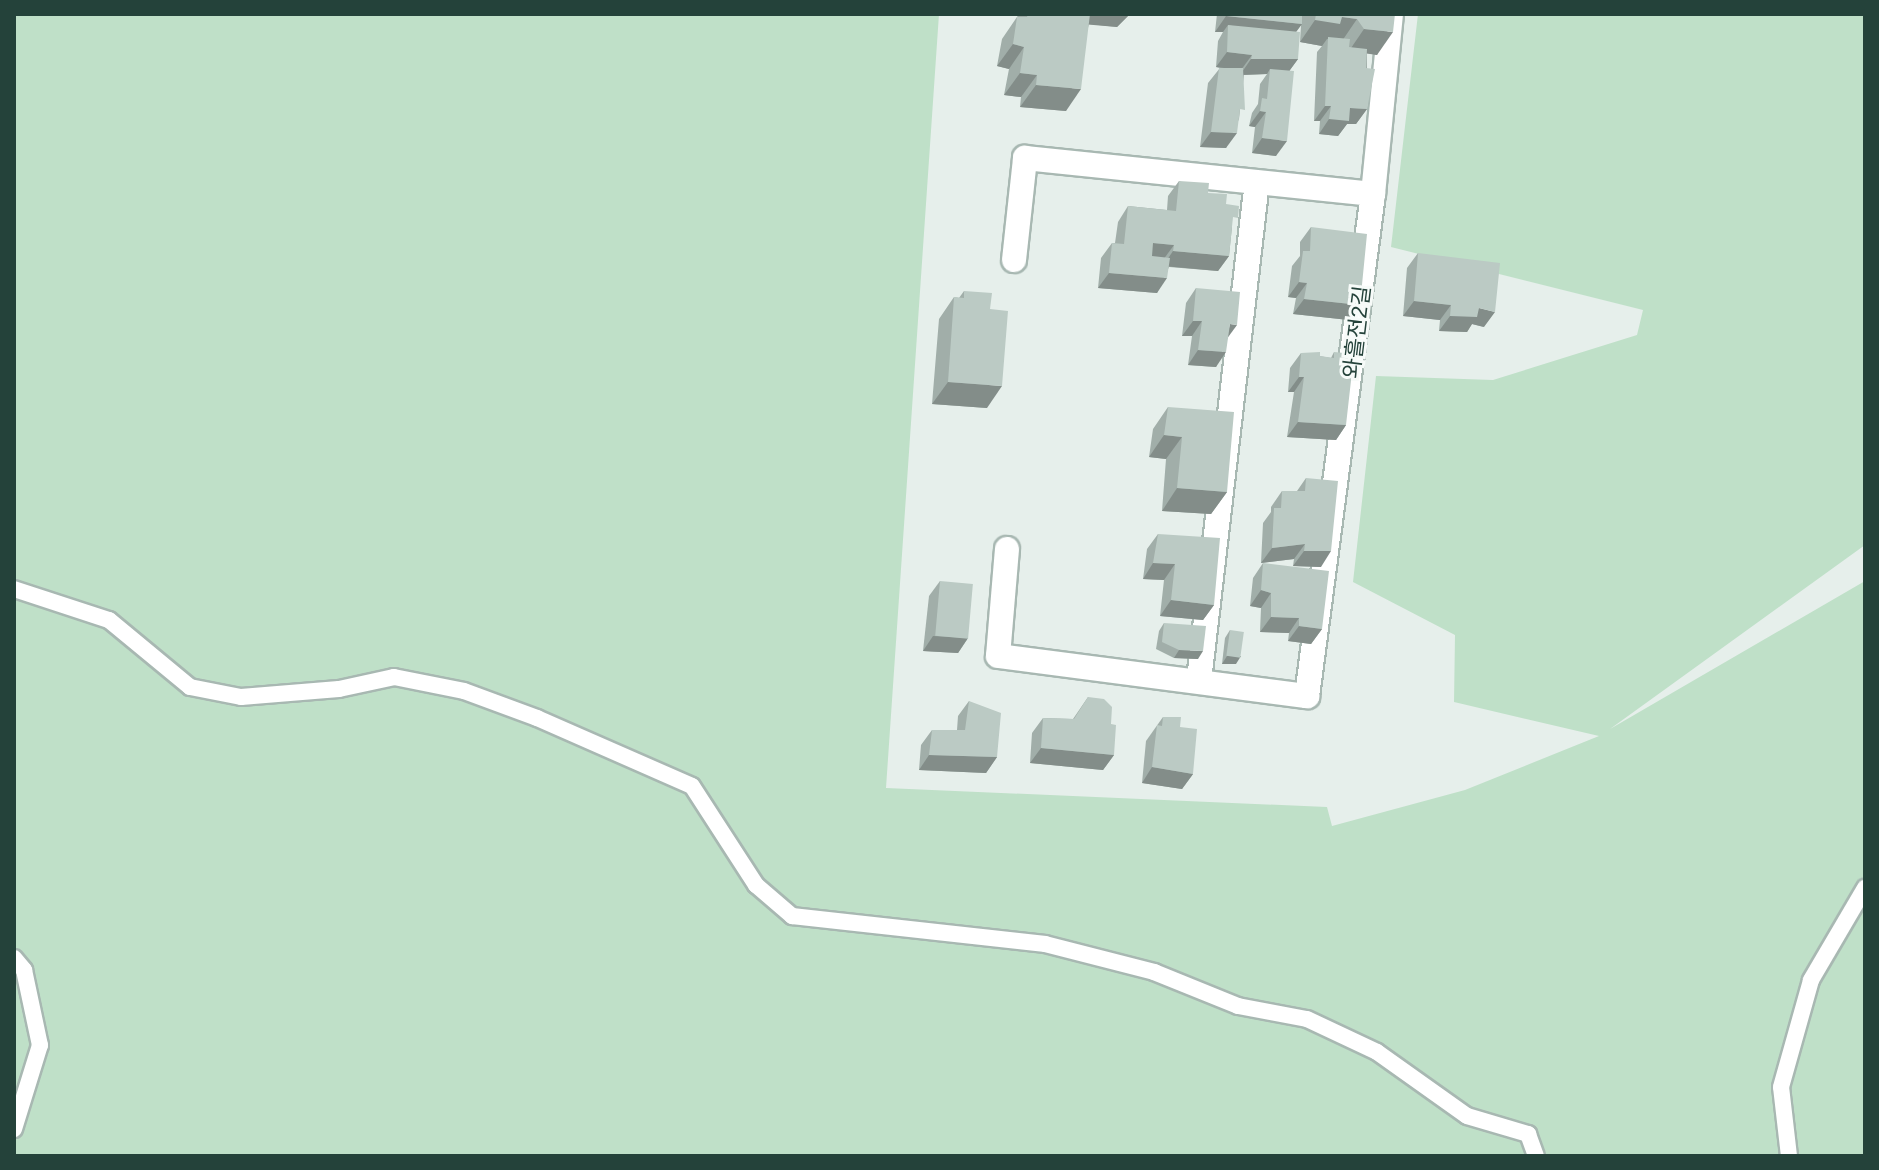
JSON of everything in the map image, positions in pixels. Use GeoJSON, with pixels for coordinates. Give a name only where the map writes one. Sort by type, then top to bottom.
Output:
{"type":"FeatureCollection","features":[{"type":"Feature","properties":{"kind":"street","name":"와흘전2길"},"geometry":{"type":"LineString","coordinates":[[1007,549],[998,656],[1307,696],[1373,194],[1391,14]]}},
{"type":"Feature","properties":{"kind":"street"},"geometry":{"type":"LineString","coordinates":[[1014,260],[1025,158],[1373,194]]}},
{"type":"Feature","properties":{"kind":"street"},"geometry":{"type":"LineString","coordinates":[[1199,680],[1257,182]]}},
{"type":"Feature","properties":{"kind":"lane"},"geometry":{"type":"LineString","coordinates":[[14,589],[109,620],[190,687],[241,697],[339,689],[394,677],[464,691],[522,712],[692,786],[756,885],[792,916],[1045,944],[1154,972],[1238,1006],[1307,1019],[1377,1052],[1467,1116],[1528,1134],[1536,1156]]}},
{"type":"Feature","properties":{"kind":"lane"},"geometry":{"type":"LineString","coordinates":[[1789,1156],[1781,1087],[1811,980],[1864,890]]}},
{"type":"Feature","properties":{"kind":"lane"},"geometry":{"type":"LineString","coordinates":[[14,958],[24,970],[40,1045],[14,1129]]}},
{"type":"Feature","properties":{"kind":"green space"},"geometry":{"type":"Polygon","coordinates":[[[14,14],[939,14],[886,788],[1327,807],[1332,826],[1465,790],[1599,736],[1454,702],[1455,635],[1353,582],[1376,376],[1493,380],[1637,335],[1643,310],[1391,247],[1418,14],[1865,14],[1865,545],[1610,729],[1865,581],[1865,1156],[14,1156],[14,14]]]}},
{"type":"Feature","properties":{"kind":"building"},"geometry":{"type":"Polygon","coordinates":[[[1028,14],[1090,14],[1081,89],[1036,85],[1037,75],[1020,73],[1024,47],[1013,44],[1017,17],[1027,17],[1028,14]]]}},
{"type":"Feature","properties":{"kind":"building"},"geometry":{"type":"Polygon","coordinates":[[[1302,14],[1302,24],[1226,16],[1302,14]]]}},
{"type":"Feature","properties":{"kind":"building"},"geometry":{"type":"Polygon","coordinates":[[[1316,14],[1395,14],[1393,32],[1364,29],[1357,19],[1342,17],[1340,24],[1315,20],[1316,14]]]}},
{"type":"Feature","properties":{"kind":"building"},"geometry":{"type":"Polygon","coordinates":[[[1228,25],[1300,32],[1298,59],[1251,59],[1252,55],[1227,52],[1228,25]]]}},
{"type":"Feature","properties":{"kind":"building"},"geometry":{"type":"Polygon","coordinates":[[[1328,37],[1350,39],[1349,47],[1367,49],[1366,68],[1375,69],[1367,109],[1350,108],[1349,121],[1329,119],[1331,106],[1325,106],[1328,37]]]}},
{"type":"Feature","properties":{"kind":"building"},"geometry":{"type":"Polygon","coordinates":[[[1219,68],[1243,68],[1245,110],[1240,109],[1237,133],[1211,132],[1219,68]]]}},
{"type":"Feature","properties":{"kind":"building"},"geometry":{"type":"Polygon","coordinates":[[[1270,69],[1294,71],[1287,141],[1262,138],[1266,112],[1260,111],[1262,98],[1267,99],[1270,69]]]}},
{"type":"Feature","properties":{"kind":"building"},"geometry":{"type":"Polygon","coordinates":[[[1179,181],[1209,183],[1208,193],[1227,194],[1226,204],[1239,206],[1238,218],[1233,217],[1229,256],[1173,251],[1174,245],[1153,243],[1152,256],[1170,258],[1167,278],[1109,273],[1112,243],[1124,244],[1128,206],[1176,211],[1179,181]]]}},
{"type":"Feature","properties":{"kind":"building"},"geometry":{"type":"Polygon","coordinates":[[[1311,227],[1367,234],[1360,305],[1304,299],[1307,283],[1299,282],[1303,251],[1310,251],[1311,227]]]}},
{"type":"Feature","properties":{"kind":"building"},"geometry":{"type":"Polygon","coordinates":[[[1418,253],[1500,263],[1495,312],[1479,308],[1477,317],[1450,316],[1451,305],[1414,301],[1418,253]]]}},
{"type":"Feature","properties":{"kind":"building"},"geometry":{"type":"Polygon","coordinates":[[[1196,288],[1240,292],[1237,325],[1230,324],[1226,352],[1198,350],[1202,321],[1193,321],[1196,288]]]}},
{"type":"Feature","properties":{"kind":"building"},"geometry":{"type":"Polygon","coordinates":[[[964,291],[992,293],[990,309],[1008,311],[1002,386],[948,382],[954,297],[964,298],[964,291]]]}},
{"type":"Feature","properties":{"kind":"building"},"geometry":{"type":"Polygon","coordinates":[[[1320,352],[1320,356],[1334,358],[1334,352],[1354,354],[1346,425],[1298,422],[1304,377],[1299,377],[1301,353],[1320,352]]]}},
{"type":"Feature","properties":{"kind":"building"},"geometry":{"type":"Polygon","coordinates":[[[1168,407],[1234,412],[1227,492],[1177,488],[1182,437],[1164,435],[1168,407]]]}},
{"type":"Feature","properties":{"kind":"building"},"geometry":{"type":"Polygon","coordinates":[[[1306,478],[1338,481],[1331,551],[1304,551],[1305,544],[1272,548],[1274,508],[1281,508],[1282,491],[1305,491],[1306,478]]]}},
{"type":"Feature","properties":{"kind":"building"},"geometry":{"type":"Polygon","coordinates":[[[1158,534],[1220,538],[1214,605],[1171,600],[1175,564],[1153,563],[1158,534]]]}},
{"type":"Feature","properties":{"kind":"building"},"geometry":{"type":"Polygon","coordinates":[[[1263,563],[1329,571],[1322,629],[1299,626],[1299,618],[1271,617],[1271,593],[1261,590],[1263,563]]]}},
{"type":"Feature","properties":{"kind":"building"},"geometry":{"type":"Polygon","coordinates":[[[940,581],[973,584],[968,639],[935,636],[940,581]]]}},
{"type":"Feature","properties":{"kind":"building"},"geometry":{"type":"Polygon","coordinates":[[[1164,623],[1206,626],[1203,651],[1179,650],[1162,642],[1164,623]]]}},
{"type":"Feature","properties":{"kind":"building"},"geometry":{"type":"Polygon","coordinates":[[[1230,630],[1244,632],[1240,658],[1226,656],[1230,630]]]}},
{"type":"Feature","properties":{"kind":"building"},"geometry":{"type":"Polygon","coordinates":[[[1088,697],[1104,699],[1112,707],[1111,724],[1116,725],[1114,755],[1041,748],[1043,718],[1074,719],[1088,697]]]}},
{"type":"Feature","properties":{"kind":"building"},"geometry":{"type":"Polygon","coordinates":[[[969,701],[1001,713],[997,757],[929,755],[932,730],[965,730],[969,701]]]}},
{"type":"Feature","properties":{"kind":"building"},"geometry":{"type":"Polygon","coordinates":[[[1163,717],[1181,717],[1180,727],[1197,729],[1193,774],[1152,767],[1157,725],[1162,726],[1163,717]]]}}]}
